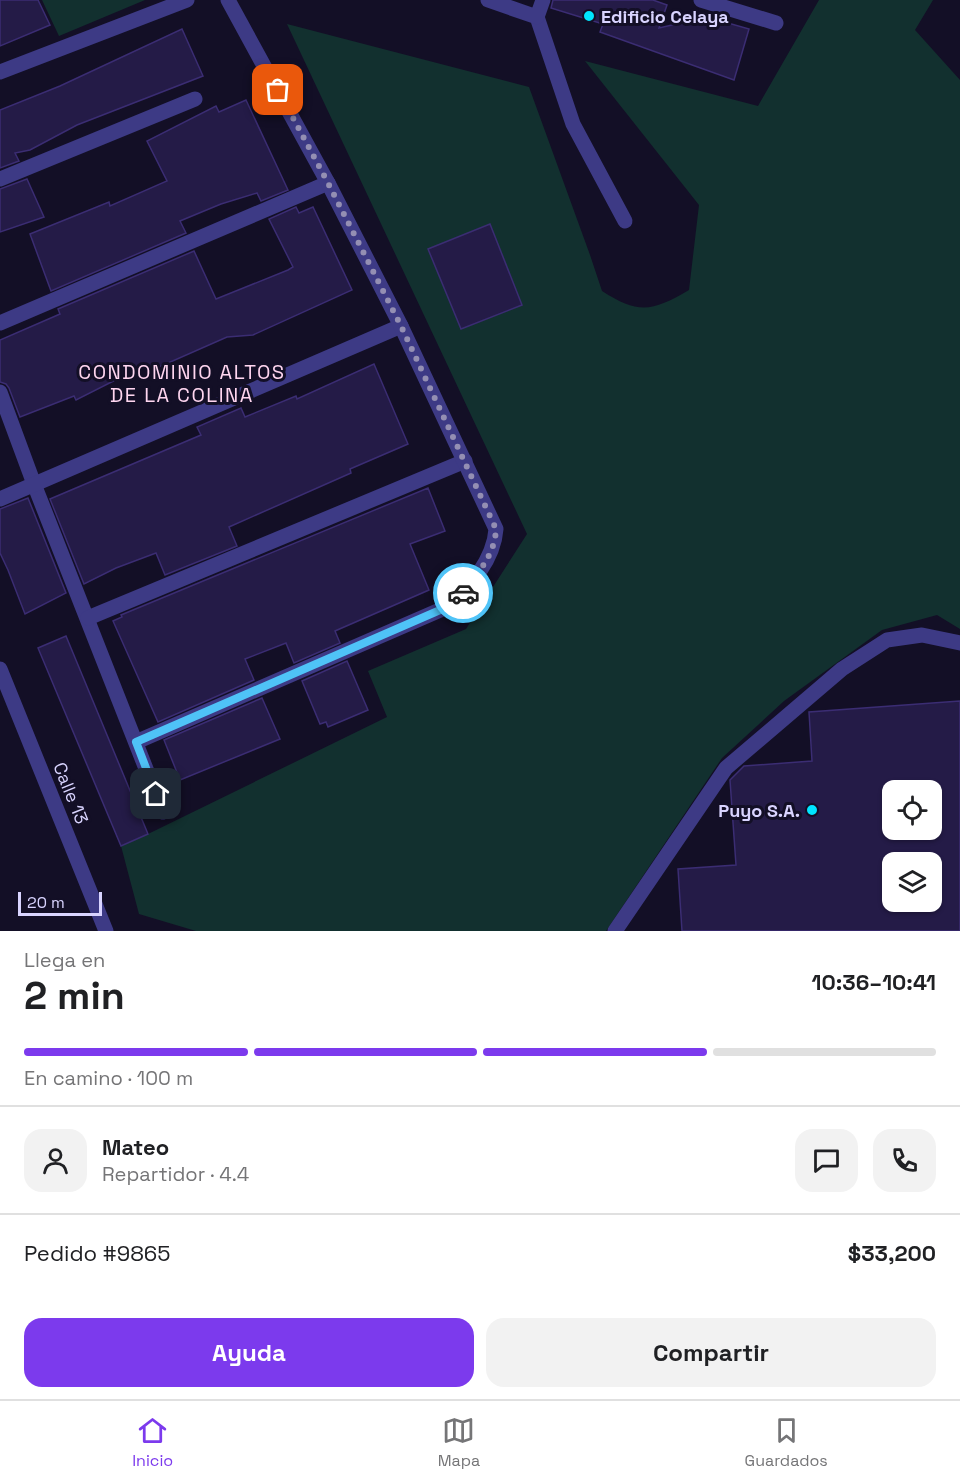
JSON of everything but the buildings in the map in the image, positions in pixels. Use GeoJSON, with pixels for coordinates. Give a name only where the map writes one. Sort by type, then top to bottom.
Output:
{"type":"FeatureCollection","features":[{"type":"Feature","properties":{"kind":"street"},"geometry":{"type":"LineString","coordinates":[[0,72],[187,0]]}},
{"type":"Feature","properties":{"kind":"street"},"geometry":{"type":"LineString","coordinates":[[136,742],[447,607],[463,593],[492,552],[495,542],[496,529],[401,326],[328,183],[228,0]]}},
{"type":"Feature","properties":{"kind":"street"},"geometry":{"type":"LineString","coordinates":[[488,0],[537,17]]}},
{"type":"Feature","properties":{"kind":"street"},"geometry":{"type":"LineString","coordinates":[[543,0],[537,17],[573,124],[625,221]]}},
{"type":"Feature","properties":{"kind":"street"},"geometry":{"type":"LineString","coordinates":[[700,0],[776,23]]}},
{"type":"Feature","properties":{"kind":"street"},"geometry":{"type":"LineString","coordinates":[[0,179],[195,99]]}},
{"type":"Feature","properties":{"kind":"street"},"geometry":{"type":"LineString","coordinates":[[0,323],[328,183]]}},
{"type":"Feature","properties":{"kind":"street"},"geometry":{"type":"LineString","coordinates":[[0,499],[401,326]]}},
{"type":"Feature","properties":{"kind":"street"},"geometry":{"type":"LineString","coordinates":[[0,392],[163,812]]}},
{"type":"Feature","properties":{"kind":"street"},"geometry":{"type":"LineString","coordinates":[[88,618],[465,461]]}},
{"type":"Feature","properties":{"kind":"street"},"geometry":{"type":"LineString","coordinates":[[615,931],[726,768],[833,677],[886,640],[922,635],[960,643]]}},
{"type":"Feature","properties":{"kind":"street","name":"Calle 13"},"geometry":{"type":"LineString","coordinates":[[0,669],[106,931]]}},
{"type":"Feature","properties":{"kind":"green space"},"geometry":{"type":"Polygon","coordinates":[[[42,0],[145,0],[59,36],[42,0]]]}},
{"type":"Feature","properties":{"kind":"green space"},"geometry":{"type":"Polygon","coordinates":[[[819,0],[933,0],[915,30],[960,80],[960,629],[937,615],[882,630],[784,701],[722,758],[606,931],[196,931],[139,914],[121,846],[387,717],[368,671],[466,629],[527,534],[287,24],[529,87],[602,291],[626,304],[646,307],[655,306],[689,290],[699,205],[585,61],[758,106],[819,0]]]}},
{"type":"Feature","properties":{"kind":"way so far"},"geometry":{"type":"LineString","coordinates":[[278,90],[401,326],[496,529],[492,552],[463,593]]}},
{"type":"Feature","properties":{"kind":"place","name":"Edificio Celaya"},"geometry":{"type":"Point","coordinates":[589,16]}},
{"type":"Feature","properties":{"kind":"place","name":"Puyo S.A."},"geometry":{"type":"Point","coordinates":[812,810]}},
{"type":"Feature","properties":{"kind":"district","name":"CONDOMINIO ALTOS DE LA COLINA"},"geometry":{"type":"Point","coordinates":[182,384]}},
{"type":"Feature","properties":{"kind":"route"},"geometry":{"type":"LineString","coordinates":[[156,794],[136,742],[447,607],[463,593]]}}]}
